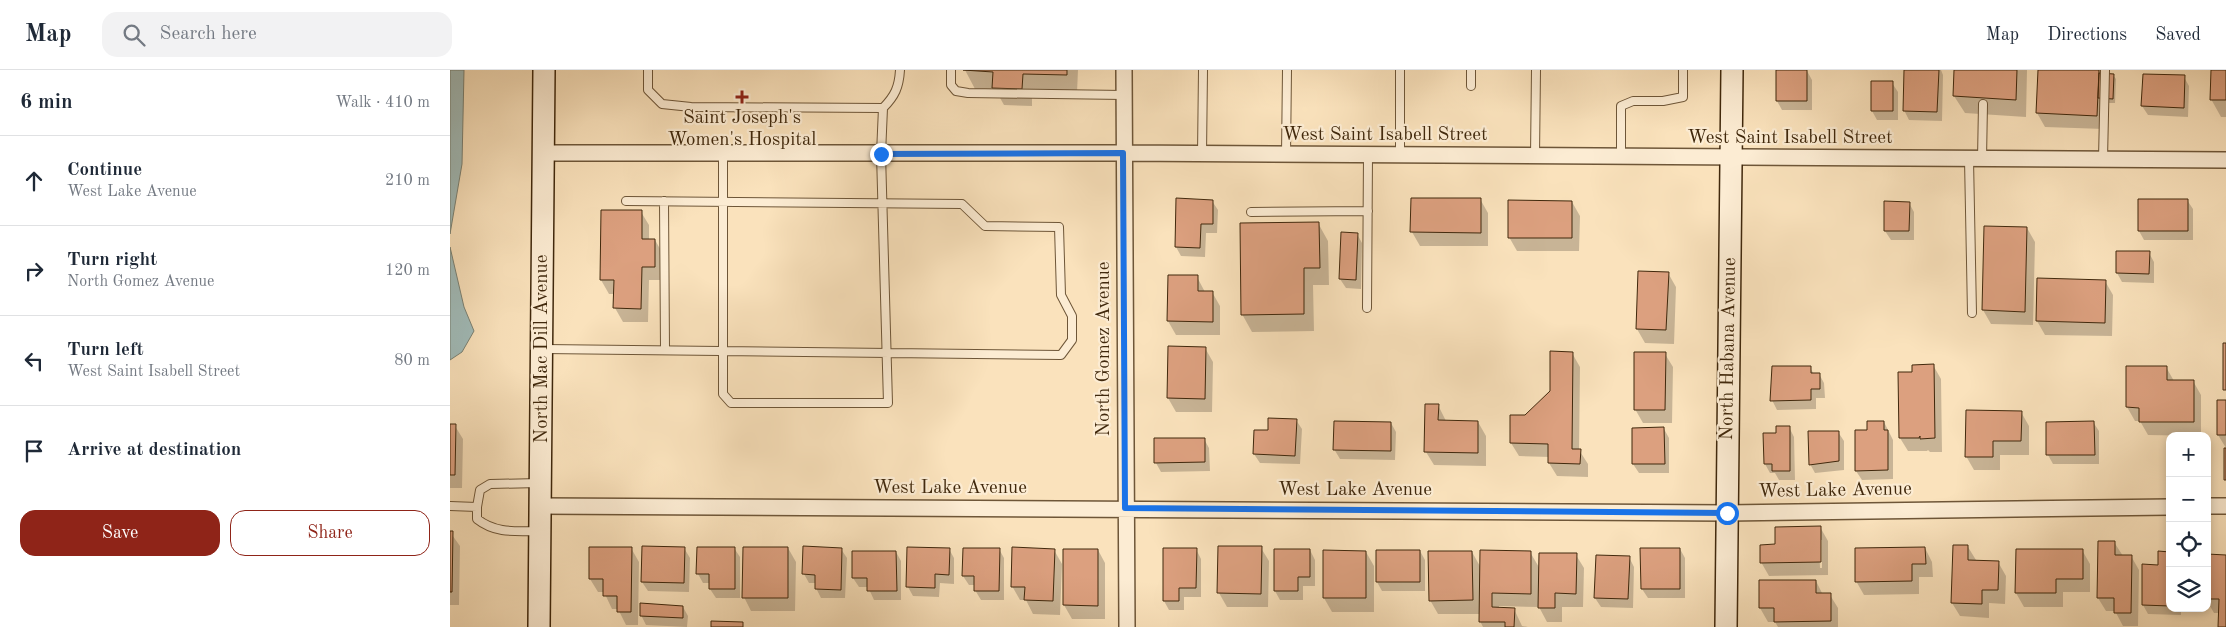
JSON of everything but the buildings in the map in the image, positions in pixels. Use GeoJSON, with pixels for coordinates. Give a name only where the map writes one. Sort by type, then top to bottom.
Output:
{"type":"FeatureCollection","features":[{"type":"Feature","properties":{"kind":"street","name":"North Mac Dill Avenue"},"geometry":{"type":"LineString","coordinates":[[539,627],[544,70]]}},
{"type":"Feature","properties":{"kind":"street","name":"North Gomez Avenue"},"geometry":{"type":"LineString","coordinates":[[1124,70],[1127,627]]}},
{"type":"Feature","properties":{"kind":"street","name":"North Habana Avenue"},"geometry":{"type":"LineString","coordinates":[[1726,627],[1732,70]]}},
{"type":"Feature","properties":{"kind":"street","name":"West Saint Isabell Street"},"geometry":{"type":"LineString","coordinates":[[543,153],[1123,153],[2226,160]]}},
{"type":"Feature","properties":{"kind":"street","name":"West Lake Avenue"},"geometry":{"type":"LineString","coordinates":[[540,506],[1727,513],[2166,507]]}},
{"type":"Feature","properties":{"kind":"street"},"geometry":{"type":"LineString","coordinates":[[2211,506],[2226,506]]}},
{"type":"Feature","properties":{"kind":"lane"},"geometry":{"type":"LineString","coordinates":[[648,70],[648,90],[662,104],[719,107],[883,108],[894,98],[899,85],[900,70]]}},
{"type":"Feature","properties":{"kind":"lane"},"geometry":{"type":"LineString","coordinates":[[951,70],[951,85],[956,91],[962,92],[1124,95]]}},
{"type":"Feature","properties":{"kind":"lane"},"geometry":{"type":"LineString","coordinates":[[1202,154],[1203,70]]}},
{"type":"Feature","properties":{"kind":"lane"},"geometry":{"type":"LineString","coordinates":[[1286,154],[1287,70]]}},
{"type":"Feature","properties":{"kind":"lane"},"geometry":{"type":"LineString","coordinates":[[1400,70],[1400,155]]}},
{"type":"Feature","properties":{"kind":"lane"},"geometry":{"type":"LineString","coordinates":[[1471,70],[1471,86]]}},
{"type":"Feature","properties":{"kind":"lane"},"geometry":{"type":"LineString","coordinates":[[1534,156],[1536,70]]}},
{"type":"Feature","properties":{"kind":"lane"},"geometry":{"type":"LineString","coordinates":[[1621,157],[1621,106],[1633,101],[1663,101],[1683,97],[1683,70]]}},
{"type":"Feature","properties":{"kind":"lane"},"geometry":{"type":"LineString","coordinates":[[2103,159],[2105,70]]}},
{"type":"Feature","properties":{"kind":"lane"},"geometry":{"type":"LineString","coordinates":[[1972,313],[1976,159],[1983,104]]}},
{"type":"Feature","properties":{"kind":"lane"},"geometry":{"type":"LineString","coordinates":[[723,154],[723,394],[732,403],[888,403],[881,154],[883,108]]}},
{"type":"Feature","properties":{"kind":"lane"},"geometry":{"type":"LineString","coordinates":[[1367,308],[1368,155]]}},
{"type":"Feature","properties":{"kind":"lane"},"geometry":{"type":"LineString","coordinates":[[542,349],[1061,355],[1072,340],[1072,316],[1061,295],[1059,227],[985,226],[962,204],[626,201]]}},
{"type":"Feature","properties":{"kind":"lane"},"geometry":{"type":"LineString","coordinates":[[664,201],[665,350]]}},
{"type":"Feature","properties":{"kind":"lane"},"geometry":{"type":"LineString","coordinates":[[1251,212],[1368,211]]}},
{"type":"Feature","properties":{"kind":"lane"},"geometry":{"type":"LineString","coordinates":[[540,483],[490,484],[480,490],[477,507],[477,519],[487,527],[500,531],[540,530]]}},
{"type":"Feature","properties":{"kind":"lane"},"geometry":{"type":"LineString","coordinates":[[450,506],[477,507]]}},
{"type":"Feature","properties":{"kind":"water"},"geometry":{"type":"Polygon","coordinates":[[[450,70],[464,70],[462,164],[450,234],[450,70]]]}},
{"type":"Feature","properties":{"kind":"water"},"geometry":{"type":"Polygon","coordinates":[[[450,247],[464,307],[474,331],[462,352],[450,360],[450,247]]]}},
{"type":"Feature","properties":{"kind":"place","name":"Saint Joseph's Women's Hospital"},"geometry":{"type":"Point","coordinates":[742,97]}},
{"type":"Feature","properties":{"kind":"route"},"geometry":{"type":"LineString","coordinates":[[881,154],[1123,153],[1125,508],[1727,513]]}}]}
